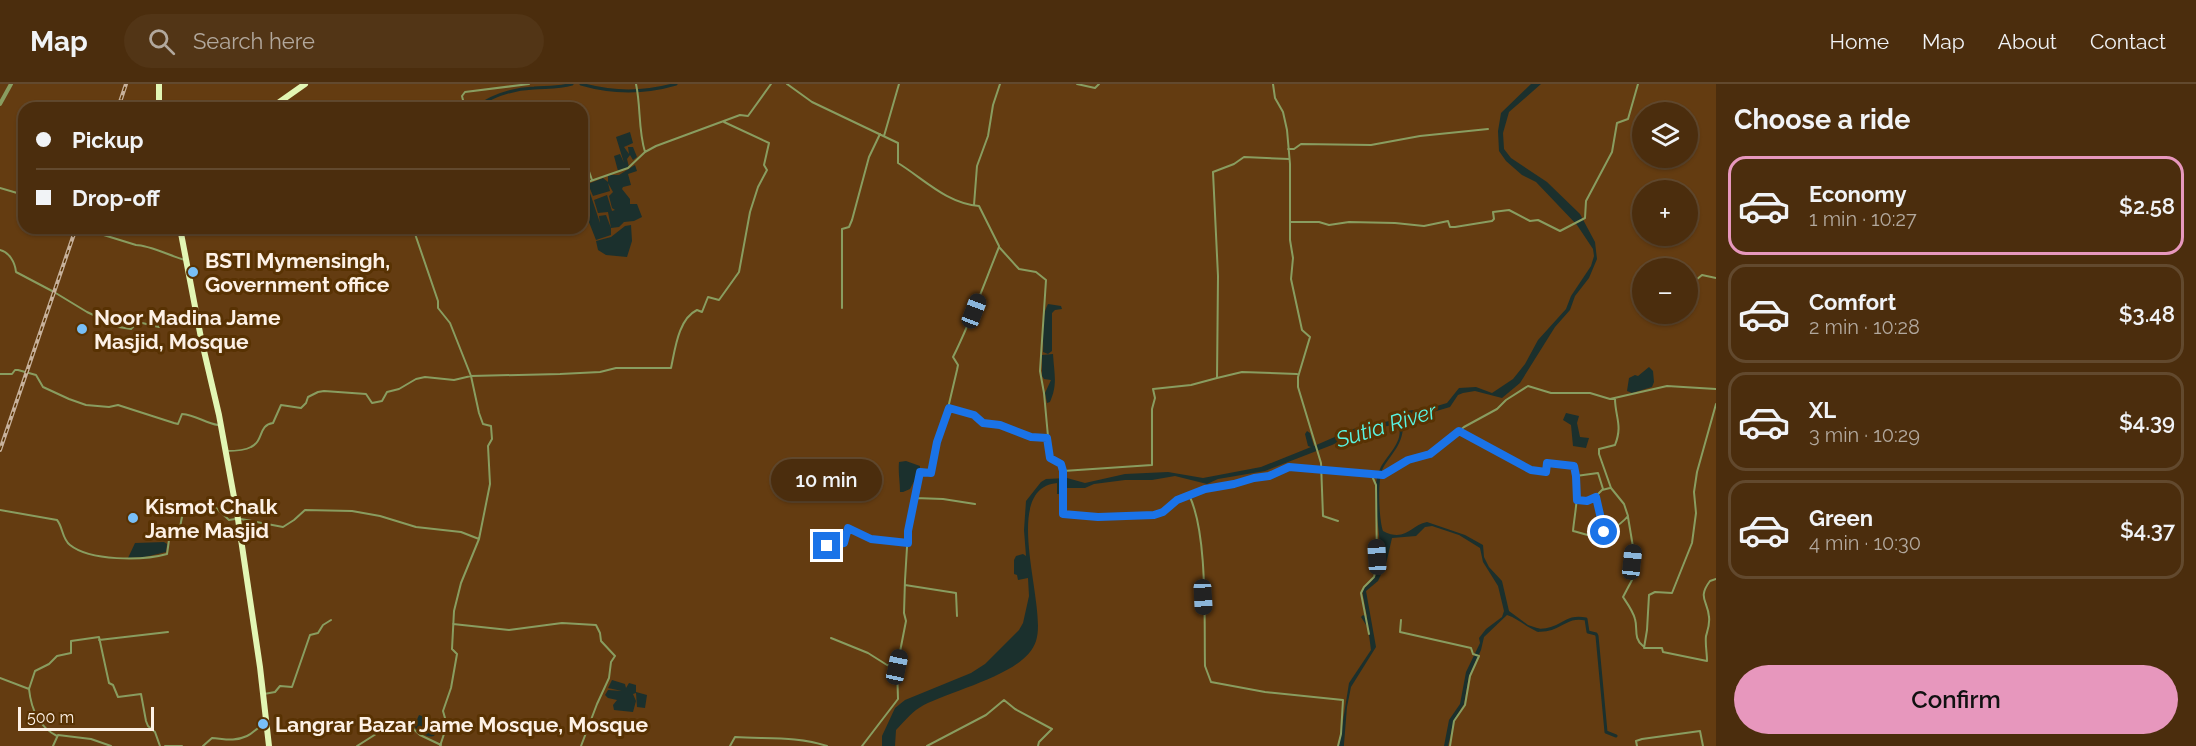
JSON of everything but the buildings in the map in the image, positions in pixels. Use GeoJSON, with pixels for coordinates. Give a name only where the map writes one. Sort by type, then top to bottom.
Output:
{"type":"FeatureCollection","features":[{"type":"Feature","properties":{"kind":"highway"},"geometry":{"type":"LineString","coordinates":[[159,84],[159,102]]}},
{"type":"Feature","properties":{"kind":"highway"},"geometry":{"type":"LineString","coordinates":[[279,102],[304,84]]}},
{"type":"Feature","properties":{"kind":"highway"},"geometry":{"type":"LineString","coordinates":[[181,234],[238,519],[264,694],[269,746]]}},
{"type":"Feature","properties":{"kind":"street"},"geometry":{"type":"LineString","coordinates":[[0,104],[11,84]]}},
{"type":"Feature","properties":{"kind":"street"},"geometry":{"type":"LineString","coordinates":[[464,102],[462,96],[465,92],[529,84]]}},
{"type":"Feature","properties":{"kind":"street"},"geometry":{"type":"LineString","coordinates":[[588,182],[628,168],[645,152],[740,115],[748,116],[771,84]]}},
{"type":"Feature","properties":{"kind":"street"},"geometry":{"type":"LineString","coordinates":[[787,84],[812,102],[898,143],[898,163],[920,176],[945,197],[979,206],[999,247],[1019,269],[1036,272],[1046,280],[1040,371],[1050,458],[1061,464],[1064,477],[1063,514],[1098,517],[1154,515],[1163,512],[1177,500],[1205,489],[1269,476],[1289,467],[1383,475],[1408,460],[1430,454],[1459,431],[1497,409],[1528,386],[1551,393],[1590,393],[1610,399],[1667,386],[1716,389]]}},
{"type":"Feature","properties":{"kind":"street"},"geometry":{"type":"LineString","coordinates":[[884,136],[899,84]]}},
{"type":"Feature","properties":{"kind":"street"},"geometry":{"type":"LineString","coordinates":[[974,205],[976,166],[988,136],[993,105],[1000,84]]}},
{"type":"Feature","properties":{"kind":"street"},"geometry":{"type":"LineString","coordinates":[[1077,84],[1095,88],[1099,84]]}},
{"type":"Feature","properties":{"kind":"street"},"geometry":{"type":"LineString","coordinates":[[1273,84],[1275,98],[1283,112],[1286,124],[1293,296],[1303,333],[1310,337],[1297,382],[1318,452],[1323,516],[1338,520]]}},
{"type":"Feature","properties":{"kind":"street"},"geometry":{"type":"LineString","coordinates":[[1290,222],[1319,222],[1329,225],[1350,222],[1395,223],[1424,226],[1448,221],[1450,227],[1455,227],[1492,221],[1493,212],[1509,210],[1530,221],[1538,220],[1560,231],[1585,218],[1586,201],[1612,152],[1617,123],[1628,119],[1638,84]]}},
{"type":"Feature","properties":{"kind":"street"},"geometry":{"type":"LineString","coordinates":[[637,88],[640,104],[638,121],[645,152]]}},
{"type":"Feature","properties":{"kind":"street"},"geometry":{"type":"LineString","coordinates":[[226,451],[252,447],[256,444],[262,428],[267,423],[273,423],[281,405],[301,408],[306,404],[308,397],[318,392],[366,394],[372,403],[382,401],[387,393],[416,379],[426,377],[454,380],[471,376],[600,372],[616,368],[670,368],[674,348],[690,314],[697,310],[702,312],[708,297],[719,300],[739,272],[750,212],[758,187],[767,170],[764,163],[769,143],[724,122]]}},
{"type":"Feature","properties":{"kind":"street"},"geometry":{"type":"LineString","coordinates":[[1288,149],[1301,144],[1371,145],[1419,136],[1488,129]]}},
{"type":"Feature","properties":{"kind":"street"},"geometry":{"type":"LineString","coordinates":[[842,308],[842,229],[849,227],[852,220],[869,157],[880,134]]}},
{"type":"Feature","properties":{"kind":"street"},"geometry":{"type":"LineString","coordinates":[[1217,378],[1218,276],[1213,172],[1234,164],[1244,157],[1289,159]]}},
{"type":"Feature","properties":{"kind":"street"},"geometry":{"type":"LineString","coordinates":[[588,168],[592,180]]}},
{"type":"Feature","properties":{"kind":"street"},"geometry":{"type":"LineString","coordinates":[[0,188],[18,193]]}},
{"type":"Feature","properties":{"kind":"street"},"geometry":{"type":"LineString","coordinates":[[100,234],[136,245],[144,245],[185,260]]}},
{"type":"Feature","properties":{"kind":"street"},"geometry":{"type":"LineString","coordinates":[[357,746],[394,722],[409,725],[420,735],[440,745],[447,725],[443,711],[451,688],[457,654],[452,649],[453,624],[460,583],[479,539],[490,484],[488,446],[492,439],[491,426],[483,424],[478,413],[471,376],[450,323],[438,308],[438,301],[415,234]]}},
{"type":"Feature","properties":{"kind":"street"},"geometry":{"type":"LineString","coordinates":[[862,746],[898,699],[897,667],[906,621],[904,613],[908,531],[914,498],[920,472],[931,473],[937,442],[949,408],[957,365],[952,357],[968,327],[986,274],[999,247]]}},
{"type":"Feature","properties":{"kind":"street"},"geometry":{"type":"LineString","coordinates":[[0,250],[9,255],[16,272],[87,312],[119,327],[131,329],[138,322],[159,327],[166,318],[198,324]]}},
{"type":"Feature","properties":{"kind":"street"},"geometry":{"type":"LineString","coordinates":[[1698,278],[1702,274],[1716,278]]}},
{"type":"Feature","properties":{"kind":"street"},"geometry":{"type":"LineString","coordinates":[[0,374],[12,374],[18,370],[36,375],[43,387],[86,405],[109,407],[118,405],[178,424],[182,414],[185,414],[221,426]]}},
{"type":"Feature","properties":{"kind":"street"},"geometry":{"type":"LineString","coordinates":[[1063,471],[1152,465],[1154,389],[1191,385],[1242,372],[1299,374]]}},
{"type":"Feature","properties":{"kind":"street"},"geometry":{"type":"LineString","coordinates":[[1615,398],[1615,410],[1620,424],[1619,435],[1615,445],[1599,449],[1599,454],[1611,488],[1624,504],[1628,516],[1633,547],[1632,580],[1623,597],[1635,619],[1639,642],[1648,649],[1662,648],[1663,652],[1707,660],[1706,637],[1709,630],[1709,617],[1703,599],[1710,581],[1716,579]]}},
{"type":"Feature","properties":{"kind":"street"},"geometry":{"type":"LineString","coordinates":[[1644,646],[1649,595],[1655,592],[1672,593],[1690,548],[1696,513],[1697,472],[1716,404]]}},
{"type":"Feature","properties":{"kind":"street"},"geometry":{"type":"LineString","coordinates":[[949,408],[974,415],[983,423],[1000,425],[1031,437],[1047,438]]}},
{"type":"Feature","properties":{"kind":"street"},"geometry":{"type":"LineString","coordinates":[[1459,431],[1531,470],[1546,472],[1547,463],[1574,466],[1577,500],[1573,531],[1590,535],[1604,532],[1624,521],[1628,516]]}},
{"type":"Feature","properties":{"kind":"street"},"geometry":{"type":"LineString","coordinates":[[1576,476],[1598,473],[1603,489]]}},
{"type":"Feature","properties":{"kind":"street"},"geometry":{"type":"LineString","coordinates":[[1369,634],[1361,593],[1374,577],[1377,567],[1374,475]]}},
{"type":"Feature","properties":{"kind":"street"},"geometry":{"type":"LineString","coordinates":[[1577,500],[1587,501],[1596,497],[1603,489],[1610,488]]}},
{"type":"Feature","properties":{"kind":"street"},"geometry":{"type":"LineString","coordinates":[[1189,495],[1195,507],[1202,557],[1205,666],[1211,682],[1265,692],[1342,700],[1341,734],[1338,746]]}},
{"type":"Feature","properties":{"kind":"street"},"geometry":{"type":"LineString","coordinates":[[1596,497],[1604,532]]}},
{"type":"Feature","properties":{"kind":"street"},"geometry":{"type":"LineString","coordinates":[[914,498],[975,504]]}},
{"type":"Feature","properties":{"kind":"street"},"geometry":{"type":"LineString","coordinates":[[0,510],[57,520],[68,543],[77,549],[131,560],[166,554],[169,540],[179,532],[183,512],[213,505],[229,520],[238,519],[283,527],[305,510],[352,511],[380,516],[416,527],[461,532],[479,539]]}},
{"type":"Feature","properties":{"kind":"street"},"geometry":{"type":"LineString","coordinates":[[827,546],[844,543],[848,528],[871,539],[908,543]]}},
{"type":"Feature","properties":{"kind":"street"},"geometry":{"type":"LineString","coordinates":[[905,585],[956,593],[957,616]]}},
{"type":"Feature","properties":{"kind":"street"},"geometry":{"type":"LineString","coordinates":[[264,694],[275,692],[280,686],[292,687],[310,635],[318,633],[323,625],[331,620]]}},
{"type":"Feature","properties":{"kind":"street"},"geometry":{"type":"LineString","coordinates":[[1401,620],[1400,632],[1471,648],[1473,654],[1479,656],[1470,676],[1465,705],[1454,721],[1450,746]]}},
{"type":"Feature","properties":{"kind":"street"},"geometry":{"type":"LineString","coordinates":[[453,624],[509,630],[561,623],[596,625],[601,641],[615,656],[611,662],[609,678],[581,746]]}},
{"type":"Feature","properties":{"kind":"street"},"geometry":{"type":"LineString","coordinates":[[99,640],[168,632]]}},
{"type":"Feature","properties":{"kind":"street"},"geometry":{"type":"LineString","coordinates":[[111,746],[91,739],[49,732],[42,725],[33,707],[29,689],[35,671],[49,664],[57,656],[71,653],[71,641],[99,637],[109,683],[113,685],[118,697],[141,694],[146,721],[155,732],[160,746]]}},
{"type":"Feature","properties":{"kind":"street"},"geometry":{"type":"LineString","coordinates":[[831,638],[867,653],[887,665],[897,667]]}},
{"type":"Feature","properties":{"kind":"street"},"geometry":{"type":"LineString","coordinates":[[0,678],[29,689]]}},
{"type":"Feature","properties":{"kind":"street"},"geometry":{"type":"LineString","coordinates":[[927,746],[986,715],[1004,700],[1015,709],[1052,729],[1038,746]]}},
{"type":"Feature","properties":{"kind":"street"},"geometry":{"type":"LineString","coordinates":[[203,746],[212,738],[226,741],[241,738],[258,727],[267,725]]}},
{"type":"Feature","properties":{"kind":"street"},"geometry":{"type":"LineString","coordinates":[[1637,746],[1636,741],[1642,738],[1700,731],[1703,746]]}},
{"type":"Feature","properties":{"kind":"street"},"geometry":{"type":"LineString","coordinates":[[53,746],[57,735]]}},
{"type":"Feature","properties":{"kind":"street"},"geometry":{"type":"LineString","coordinates":[[730,746],[735,737],[765,739],[782,737],[810,740],[827,746]]}},
{"type":"Feature","properties":{"kind":"street"},"geometry":{"type":"LineString","coordinates":[[165,746],[182,746]]}},
{"type":"Feature","properties":{"kind":"water","name":"Sutia River"},"geometry":{"type":"Polygon","coordinates":[[[1531,84],[1541,84],[1509,112],[1503,133],[1504,149],[1511,158],[1547,182],[1580,214],[1595,242],[1597,259],[1589,278],[1575,296],[1570,310],[1555,327],[1520,383],[1502,398],[1475,391],[1463,393],[1458,395],[1450,407],[1403,421],[1400,441],[1381,473],[1379,490],[1383,531],[1397,535],[1403,534],[1427,522],[1465,535],[1483,545],[1484,557],[1489,567],[1502,581],[1509,611],[1528,625],[1540,629],[1539,632],[1507,615],[1484,637],[1481,650],[1469,676],[1464,704],[1454,720],[1448,746],[1444,746],[1449,720],[1460,704],[1466,672],[1480,643],[1479,638],[1486,629],[1502,617],[1504,611],[1498,586],[1483,562],[1480,548],[1459,535],[1432,526],[1425,527],[1416,536],[1392,538],[1386,564],[1378,581],[1366,591],[1376,647],[1351,687],[1344,746],[1339,746],[1349,683],[1371,650],[1368,628],[1361,617],[1363,615],[1367,617],[1362,590],[1377,572],[1380,547],[1375,493],[1380,469],[1398,441],[1397,424],[1359,432],[1265,471],[1218,479],[1207,484],[1175,476],[1094,484],[1085,488],[1067,488],[1066,483],[1061,482],[1062,494],[1057,494],[1057,483],[1040,490],[1031,505],[1028,526],[1038,624],[1036,641],[1029,653],[1002,673],[919,708],[896,730],[895,746],[882,746],[882,736],[895,708],[905,700],[971,673],[985,664],[1019,630],[1023,623],[1029,596],[1028,578],[1018,580],[1017,575],[1014,574],[1014,560],[1016,556],[1023,554],[1026,556],[1024,530],[1026,501],[1046,479],[1067,478],[1085,483],[1125,474],[1168,472],[1203,478],[1261,467],[1311,447],[1308,446],[1305,434],[1307,431],[1310,433],[1314,446],[1353,429],[1389,421],[1406,411],[1447,403],[1459,388],[1476,387],[1492,393],[1513,379],[1525,364],[1538,340],[1566,309],[1571,296],[1591,266],[1594,256],[1593,249],[1577,225],[1536,182],[1522,175],[1506,161],[1499,151],[1498,131],[1501,113],[1531,84]]]}},
{"type":"Feature","properties":{"kind":"water"},"geometry":{"type":"Polygon","coordinates":[[[630,132],[633,143],[624,147],[629,154],[628,147],[633,147],[637,157],[633,160],[630,155],[627,159],[629,167],[618,171],[614,156],[620,154],[624,163],[616,137],[630,132]]]}},
{"type":"Feature","properties":{"kind":"water"},"geometry":{"type":"Polygon","coordinates":[[[635,165],[637,171],[628,174],[631,185],[622,189],[630,199],[630,204],[637,204],[642,217],[611,228],[608,212],[598,213],[594,200],[607,195],[612,211],[615,210],[612,208],[609,196],[613,192],[608,183],[610,191],[593,196],[588,184],[603,178],[608,182],[608,175],[619,175],[635,165]]]}},
{"type":"Feature","properties":{"kind":"water"},"geometry":{"type":"Polygon","coordinates":[[[588,187],[600,223],[599,216],[606,215],[611,235],[596,240],[588,220],[588,187]]]}},
{"type":"Feature","properties":{"kind":"water"},"geometry":{"type":"Polygon","coordinates":[[[631,225],[632,241],[627,257],[606,255],[598,250],[596,241],[611,237],[625,226],[631,225]]]}},
{"type":"Feature","properties":{"kind":"water"},"geometry":{"type":"Polygon","coordinates":[[[1048,304],[1061,306],[1062,309],[1052,313],[1052,351],[1048,354],[1043,352],[1043,328],[1048,304]]]}},
{"type":"Feature","properties":{"kind":"water"},"geometry":{"type":"Polygon","coordinates":[[[1053,354],[1055,384],[1050,402],[1047,403],[1045,393],[1051,380],[1044,379],[1042,376],[1042,355],[1053,354]]]}},
{"type":"Feature","properties":{"kind":"water"},"geometry":{"type":"Polygon","coordinates":[[[1649,367],[1653,371],[1652,387],[1632,393],[1627,391],[1629,378],[1638,376],[1649,367]]]}},
{"type":"Feature","properties":{"kind":"water"},"geometry":{"type":"Polygon","coordinates":[[[1566,413],[1579,416],[1577,423],[1580,437],[1589,438],[1586,448],[1573,446],[1571,425],[1563,420],[1566,413]]]}},
{"type":"Feature","properties":{"kind":"water"},"geometry":{"type":"Polygon","coordinates":[[[906,461],[920,466],[920,470],[910,489],[900,492],[899,462],[906,461]]]}},
{"type":"Feature","properties":{"kind":"water"},"geometry":{"type":"Polygon","coordinates":[[[164,542],[167,544],[166,552],[128,558],[135,543],[164,542]]]}},
{"type":"Feature","properties":{"kind":"water"},"geometry":{"type":"Polygon","coordinates":[[[612,680],[625,684],[626,688],[629,683],[636,685],[636,692],[647,695],[645,708],[637,707],[636,693],[633,694],[636,701],[633,712],[614,710],[613,705],[617,700],[605,695],[608,690],[622,691],[608,688],[612,680]]]}},
{"type":"Feature","properties":{"kind":"water"},"geometry":{"type":"Polygon","coordinates":[[[419,715],[440,722],[440,727],[434,736],[423,734],[414,726],[419,715]]]}},
{"type":"Feature","properties":{"kind":"waterway"},"geometry":{"type":"LineString","coordinates":[[486,102],[510,91],[572,84]]}},
{"type":"Feature","properties":{"kind":"waterway"},"geometry":{"type":"LineString","coordinates":[[581,84],[628,91],[676,84]]}},
{"type":"Feature","properties":{"kind":"waterway"},"geometry":{"type":"LineString","coordinates":[[1537,630],[1552,628],[1572,619],[1586,619],[1588,632],[1597,636],[1606,732],[1616,736]]}},
{"type":"Feature","properties":{"kind":"railway"},"geometry":{"type":"LineString","coordinates":[[120,102],[126,84]]}},
{"type":"Feature","properties":{"kind":"railway"},"geometry":{"type":"LineString","coordinates":[[0,450],[74,234]]}},
{"type":"Feature","properties":{"kind":"place","name":"BSTI Mymensingh, Government office"},"geometry":{"type":"Point","coordinates":[193,272]}},
{"type":"Feature","properties":{"kind":"place","name":"Noor Madina Jame Masjid, Mosque"},"geometry":{"type":"Point","coordinates":[82,329]}},
{"type":"Feature","properties":{"kind":"place","name":"Kismot Chalk Jame Masjid"},"geometry":{"type":"Point","coordinates":[133,518]}},
{"type":"Feature","properties":{"kind":"place","name":"Langrar Bazar Jame Mosque, Mosque"},"geometry":{"type":"Point","coordinates":[263,724]}},
{"type":"Feature","properties":{"kind":"route"},"geometry":{"type":"LineString","coordinates":[[827,546],[844,543],[848,528],[871,539],[908,543],[908,531],[920,472],[931,473],[937,442],[949,408],[974,415],[983,423],[1000,425],[1031,437],[1047,438],[1050,458],[1061,464],[1063,471],[1063,514],[1085,517],[1154,515],[1163,512],[1177,500],[1205,489],[1269,476],[1289,467],[1383,475],[1408,460],[1430,454],[1459,431],[1531,470],[1546,472],[1547,463],[1574,466],[1577,500],[1587,501],[1596,497],[1604,532]]}}]}
